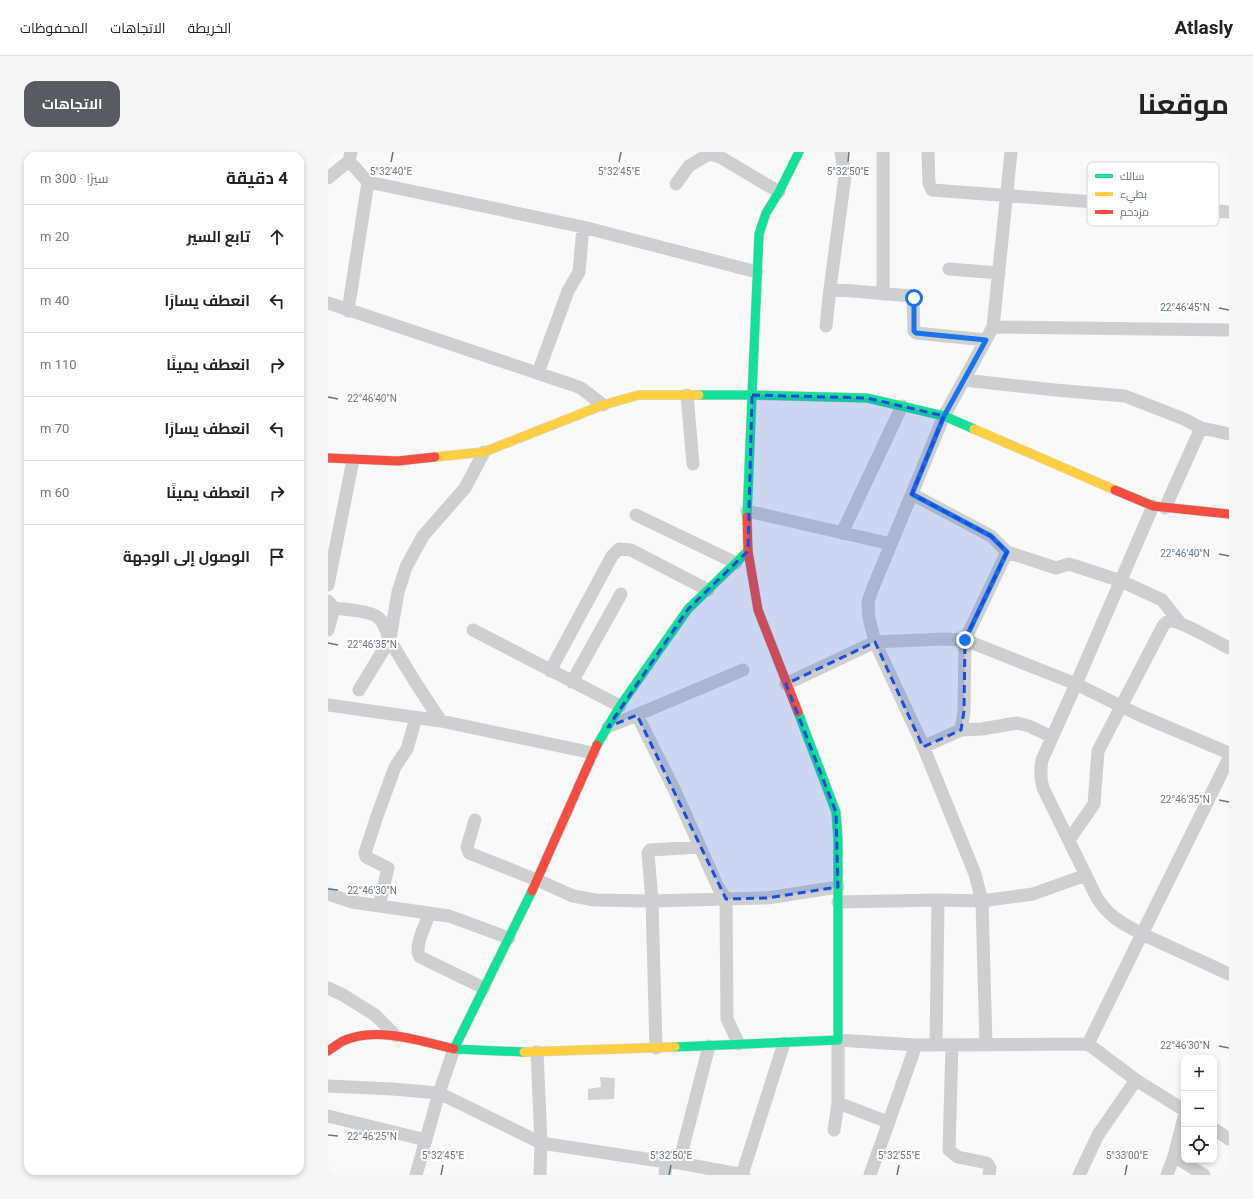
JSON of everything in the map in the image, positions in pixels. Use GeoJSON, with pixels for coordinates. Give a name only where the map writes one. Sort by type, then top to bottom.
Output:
{"type":"FeatureCollection","features":[{"type":"Feature","properties":{"kind":"street"},"geometry":{"type":"LineString","coordinates":[[799,152],[779,192],[766,213],[759,234],[747,511],[748,551],[758,610],[836,812],[838,838],[838,1103],[834,1130]]}},
{"type":"Feature","properties":{"kind":"street"},"geometry":{"type":"LineString","coordinates":[[826,326],[845,176],[841,152]]}},
{"type":"Feature","properties":{"kind":"street"},"geometry":{"type":"LineString","coordinates":[[883,152],[883,294]]}},
{"type":"Feature","properties":{"kind":"street"},"geometry":{"type":"LineString","coordinates":[[928,152],[929,183],[932,190],[1087,201]]}},
{"type":"Feature","properties":{"kind":"street"},"geometry":{"type":"LineString","coordinates":[[986,1045],[982,901],[975,874],[924,747],[875,642],[869,618],[868,602],[944,416],[993,327],[1011,152]]}},
{"type":"Feature","properties":{"kind":"street"},"geometry":{"type":"LineString","coordinates":[[676,184],[689,166],[709,154],[720,157],[779,192]]}},
{"type":"Feature","properties":{"kind":"street"},"geometry":{"type":"LineString","coordinates":[[328,178],[350,157],[368,182],[583,227],[757,272]]}},
{"type":"Feature","properties":{"kind":"street"},"geometry":{"type":"LineString","coordinates":[[348,311],[368,182]]}},
{"type":"Feature","properties":{"kind":"street"},"geometry":{"type":"LineString","coordinates":[[1219,211],[1229,212]]}},
{"type":"Feature","properties":{"kind":"street"},"geometry":{"type":"LineString","coordinates":[[538,373],[568,291],[579,272],[583,227]]}},
{"type":"Feature","properties":{"kind":"street"},"geometry":{"type":"LineString","coordinates":[[949,269],[999,273]]}},
{"type":"Feature","properties":{"kind":"street"},"geometry":{"type":"LineString","coordinates":[[830,289],[907,296],[914,298],[914,331],[916,333],[986,340]]}},
{"type":"Feature","properties":{"kind":"street"},"geometry":{"type":"LineString","coordinates":[[328,303],[348,311],[573,385],[581,388],[603,405]]}},
{"type":"Feature","properties":{"kind":"street"},"geometry":{"type":"LineString","coordinates":[[993,327],[1229,330]]}},
{"type":"Feature","properties":{"kind":"street"},"geometry":{"type":"LineString","coordinates":[[964,380],[1125,396],[1184,419],[1201,428],[1229,434]]}},
{"type":"Feature","properties":{"kind":"street"},"geometry":{"type":"LineString","coordinates":[[328,458],[398,461],[484,452],[603,405],[639,395],[752,395],[867,398],[944,416],[1159,507],[1229,514]]}},
{"type":"Feature","properties":{"kind":"street"},"geometry":{"type":"LineString","coordinates":[[687,395],[692,464]]}},
{"type":"Feature","properties":{"kind":"street"},"geometry":{"type":"LineString","coordinates":[[842,533],[902,406]]}},
{"type":"Feature","properties":{"kind":"street"},"geometry":{"type":"LineString","coordinates":[[1201,428],[1121,581],[1042,760],[1040,779],[1097,898],[1104,909],[1113,917],[1142,934],[1229,974]]}},
{"type":"Feature","properties":{"kind":"street"},"geometry":{"type":"LineString","coordinates":[[359,690],[390,639],[398,592],[406,567],[423,536],[465,488],[484,452]]}},
{"type":"Feature","properties":{"kind":"street"},"geometry":{"type":"LineString","coordinates":[[328,585],[353,460]]}},
{"type":"Feature","properties":{"kind":"street"},"geometry":{"type":"LineString","coordinates":[[912,494],[991,536],[1007,552],[1056,568],[1069,564],[1121,581],[1162,600],[1180,624]]}},
{"type":"Feature","properties":{"kind":"street"},"geometry":{"type":"LineString","coordinates":[[747,511],[892,544]]}},
{"type":"Feature","properties":{"kind":"street"},"geometry":{"type":"LineString","coordinates":[[636,515],[736,562]]}},
{"type":"Feature","properties":{"kind":"street"},"geometry":{"type":"LineString","coordinates":[[550,671],[612,556],[619,549],[631,550],[708,590]]}},
{"type":"Feature","properties":{"kind":"street"},"geometry":{"type":"LineString","coordinates":[[416,1175],[454,1049],[537,880],[593,754],[620,706],[688,609],[748,551]]}},
{"type":"Feature","properties":{"kind":"street"},"geometry":{"type":"LineString","coordinates":[[961,730],[964,711],[965,640],[1007,552]]}},
{"type":"Feature","properties":{"kind":"street"},"geometry":{"type":"LineString","coordinates":[[572,682],[621,594]]}},
{"type":"Feature","properties":{"kind":"street"},"geometry":{"type":"LineString","coordinates":[[328,630],[331,605],[378,616],[390,639],[441,722]]}},
{"type":"Feature","properties":{"kind":"street"},"geometry":{"type":"LineString","coordinates":[[1069,840],[1094,804],[1098,751],[1162,626],[1166,622],[1172,621],[1229,648]]}},
{"type":"Feature","properties":{"kind":"street"},"geometry":{"type":"LineString","coordinates":[[474,630],[550,671],[620,706]]}},
{"type":"Feature","properties":{"kind":"street"},"geometry":{"type":"LineString","coordinates":[[786,684],[875,642],[944,639],[965,640],[1076,684],[1121,706],[1229,753]]}},
{"type":"Feature","properties":{"kind":"street"},"geometry":{"type":"LineString","coordinates":[[608,727],[743,670]]}},
{"type":"Feature","properties":{"kind":"street"},"geometry":{"type":"LineString","coordinates":[[328,705],[441,722],[593,754]]}},
{"type":"Feature","properties":{"kind":"street"},"geometry":{"type":"LineString","coordinates":[[637,715],[675,791],[718,887],[726,899],[727,1019],[739,1044]]}},
{"type":"Feature","properties":{"kind":"street"},"geometry":{"type":"LineString","coordinates":[[379,906],[388,868],[366,857],[365,853],[395,767],[407,749],[416,718]]}},
{"type":"Feature","properties":{"kind":"street"},"geometry":{"type":"LineString","coordinates":[[924,747],[961,730],[982,729],[1017,723],[1029,726],[1052,737]]}},
{"type":"Feature","properties":{"kind":"street"},"geometry":{"type":"LineString","coordinates":[[1088,1044],[1229,758]]}},
{"type":"Feature","properties":{"kind":"street"},"geometry":{"type":"LineString","coordinates":[[475,820],[467,847],[469,853],[573,896],[595,900],[652,902],[767,898],[838,887]]}},
{"type":"Feature","properties":{"kind":"street"},"geometry":{"type":"LineString","coordinates":[[656,1048],[649,851],[700,847]]}},
{"type":"Feature","properties":{"kind":"street"},"geometry":{"type":"LineString","coordinates":[[838,902],[938,900],[982,901],[1033,894],[1086,875]]}},
{"type":"Feature","properties":{"kind":"street"},"geometry":{"type":"LineString","coordinates":[[328,894],[352,902],[449,916],[509,938]]}},
{"type":"Feature","properties":{"kind":"street"},"geometry":{"type":"LineString","coordinates":[[936,1045],[938,900]]}},
{"type":"Feature","properties":{"kind":"street"},"geometry":{"type":"LineString","coordinates":[[430,913],[418,945],[418,953],[420,957],[484,988]]}},
{"type":"Feature","properties":{"kind":"street"},"geometry":{"type":"LineString","coordinates":[[328,988],[376,1014],[396,1036]]}},
{"type":"Feature","properties":{"kind":"street"},"geometry":{"type":"LineString","coordinates":[[331,1045],[360,1036],[396,1036],[454,1049],[537,1052],[838,1040],[916,1045],[1088,1044],[1136,1080],[1181,1108]]}},
{"type":"Feature","properties":{"kind":"street"},"geometry":{"type":"LineString","coordinates":[[328,1086],[440,1093],[541,1143],[670,1167],[742,1175],[784,1042]]}},
{"type":"Feature","properties":{"kind":"street"},"geometry":{"type":"LineString","coordinates":[[870,1175],[916,1045]]}},
{"type":"Feature","properties":{"kind":"street"},"geometry":{"type":"LineString","coordinates":[[952,1045],[949,1150],[958,1157],[987,1163],[990,1168],[989,1175]]}},
{"type":"Feature","properties":{"kind":"street"},"geometry":{"type":"LineString","coordinates":[[670,1167],[709,1046]]}},
{"type":"Feature","properties":{"kind":"street"},"geometry":{"type":"LineString","coordinates":[[537,1052],[541,1143],[540,1175]]}},
{"type":"Feature","properties":{"kind":"street"},"geometry":{"type":"LineString","coordinates":[[1079,1175],[1098,1135],[1136,1080]]}},
{"type":"Feature","properties":{"kind":"street"},"geometry":{"type":"LineString","coordinates":[[838,1103],[888,1122]]}},
{"type":"Feature","properties":{"kind":"street"},"geometry":{"type":"LineString","coordinates":[[328,1116],[426,1140]]}},
{"type":"Feature","properties":{"kind":"street"},"geometry":{"type":"LineString","coordinates":[[1167,1175],[1174,1156],[1181,1127]]}},
{"type":"Feature","properties":{"kind":"street"},"geometry":{"type":"LineString","coordinates":[[1217,1131],[1229,1139]]}},
{"type":"Feature","properties":{"kind":"street"},"geometry":{"type":"LineString","coordinates":[[1174,1156],[1204,1175]]}},
{"type":"Feature","properties":{"kind":"highlighted area"},"geometry":{"type":"Polygon","coordinates":[[[752,395],[867,398],[944,416],[912,494],[991,536],[1007,552],[965,640],[964,711],[961,730],[923,747],[875,642],[786,684],[836,812],[838,887],[767,898],[726,899],[637,715],[608,727],[688,609],[748,551],[752,395]]]}},
{"type":"Feature","properties":{"kind":"building"},"geometry":{"type":"Polygon","coordinates":[[[600,1077],[615,1078],[614,1099],[588,1100],[588,1089],[601,1087],[600,1077]]]}},
{"type":"Feature","properties":{"kind":"traffic: fast"},"geometry":{"type":"LineString","coordinates":[[699,395],[752,395],[759,234],[766,213],[779,192],[799,152]]}},
{"type":"Feature","properties":{"kind":"traffic: fast"},"geometry":{"type":"LineString","coordinates":[[747,517],[752,395],[867,398],[944,416],[974,429]]}},
{"type":"Feature","properties":{"kind":"traffic: fast"},"geometry":{"type":"LineString","coordinates":[[597,745],[620,706],[688,609],[748,551]]}},
{"type":"Feature","properties":{"kind":"traffic: fast"},"geometry":{"type":"LineString","coordinates":[[675,1047],[838,1040],[838,838],[836,812],[798,712]]}},
{"type":"Feature","properties":{"kind":"traffic: fast"},"geometry":{"type":"LineString","coordinates":[[524,1052],[454,1049],[532,891]]}},
{"type":"Feature","properties":{"kind":"traffic: slow"},"geometry":{"type":"LineString","coordinates":[[435,457],[484,452],[603,405],[639,395],[699,395]]}},
{"type":"Feature","properties":{"kind":"traffic: slow"},"geometry":{"type":"LineString","coordinates":[[974,429],[1115,490]]}},
{"type":"Feature","properties":{"kind":"traffic: slow"},"geometry":{"type":"LineString","coordinates":[[524,1052],[675,1047]]}},
{"type":"Feature","properties":{"kind":"traffic: jam"},"geometry":{"type":"LineString","coordinates":[[328,458],[398,461],[435,457]]}},
{"type":"Feature","properties":{"kind":"traffic: jam"},"geometry":{"type":"LineString","coordinates":[[1115,490],[1153,506],[1229,514]]}},
{"type":"Feature","properties":{"kind":"traffic: jam"},"geometry":{"type":"LineString","coordinates":[[747,517],[748,551],[758,610],[798,712]]}},
{"type":"Feature","properties":{"kind":"traffic: jam"},"geometry":{"type":"LineString","coordinates":[[532,891],[597,745]]}},
{"type":"Feature","properties":{"kind":"traffic: jam"},"geometry":{"type":"LineString","coordinates":[[328,1051],[341,1042],[354,1037],[368,1035],[398,1036],[454,1049]]}},
{"type":"Feature","properties":{"kind":"route"},"geometry":{"type":"LineString","coordinates":[[914,298],[914,331],[916,333],[986,340],[944,416],[912,494],[991,536],[1007,552],[965,640]]}}]}
